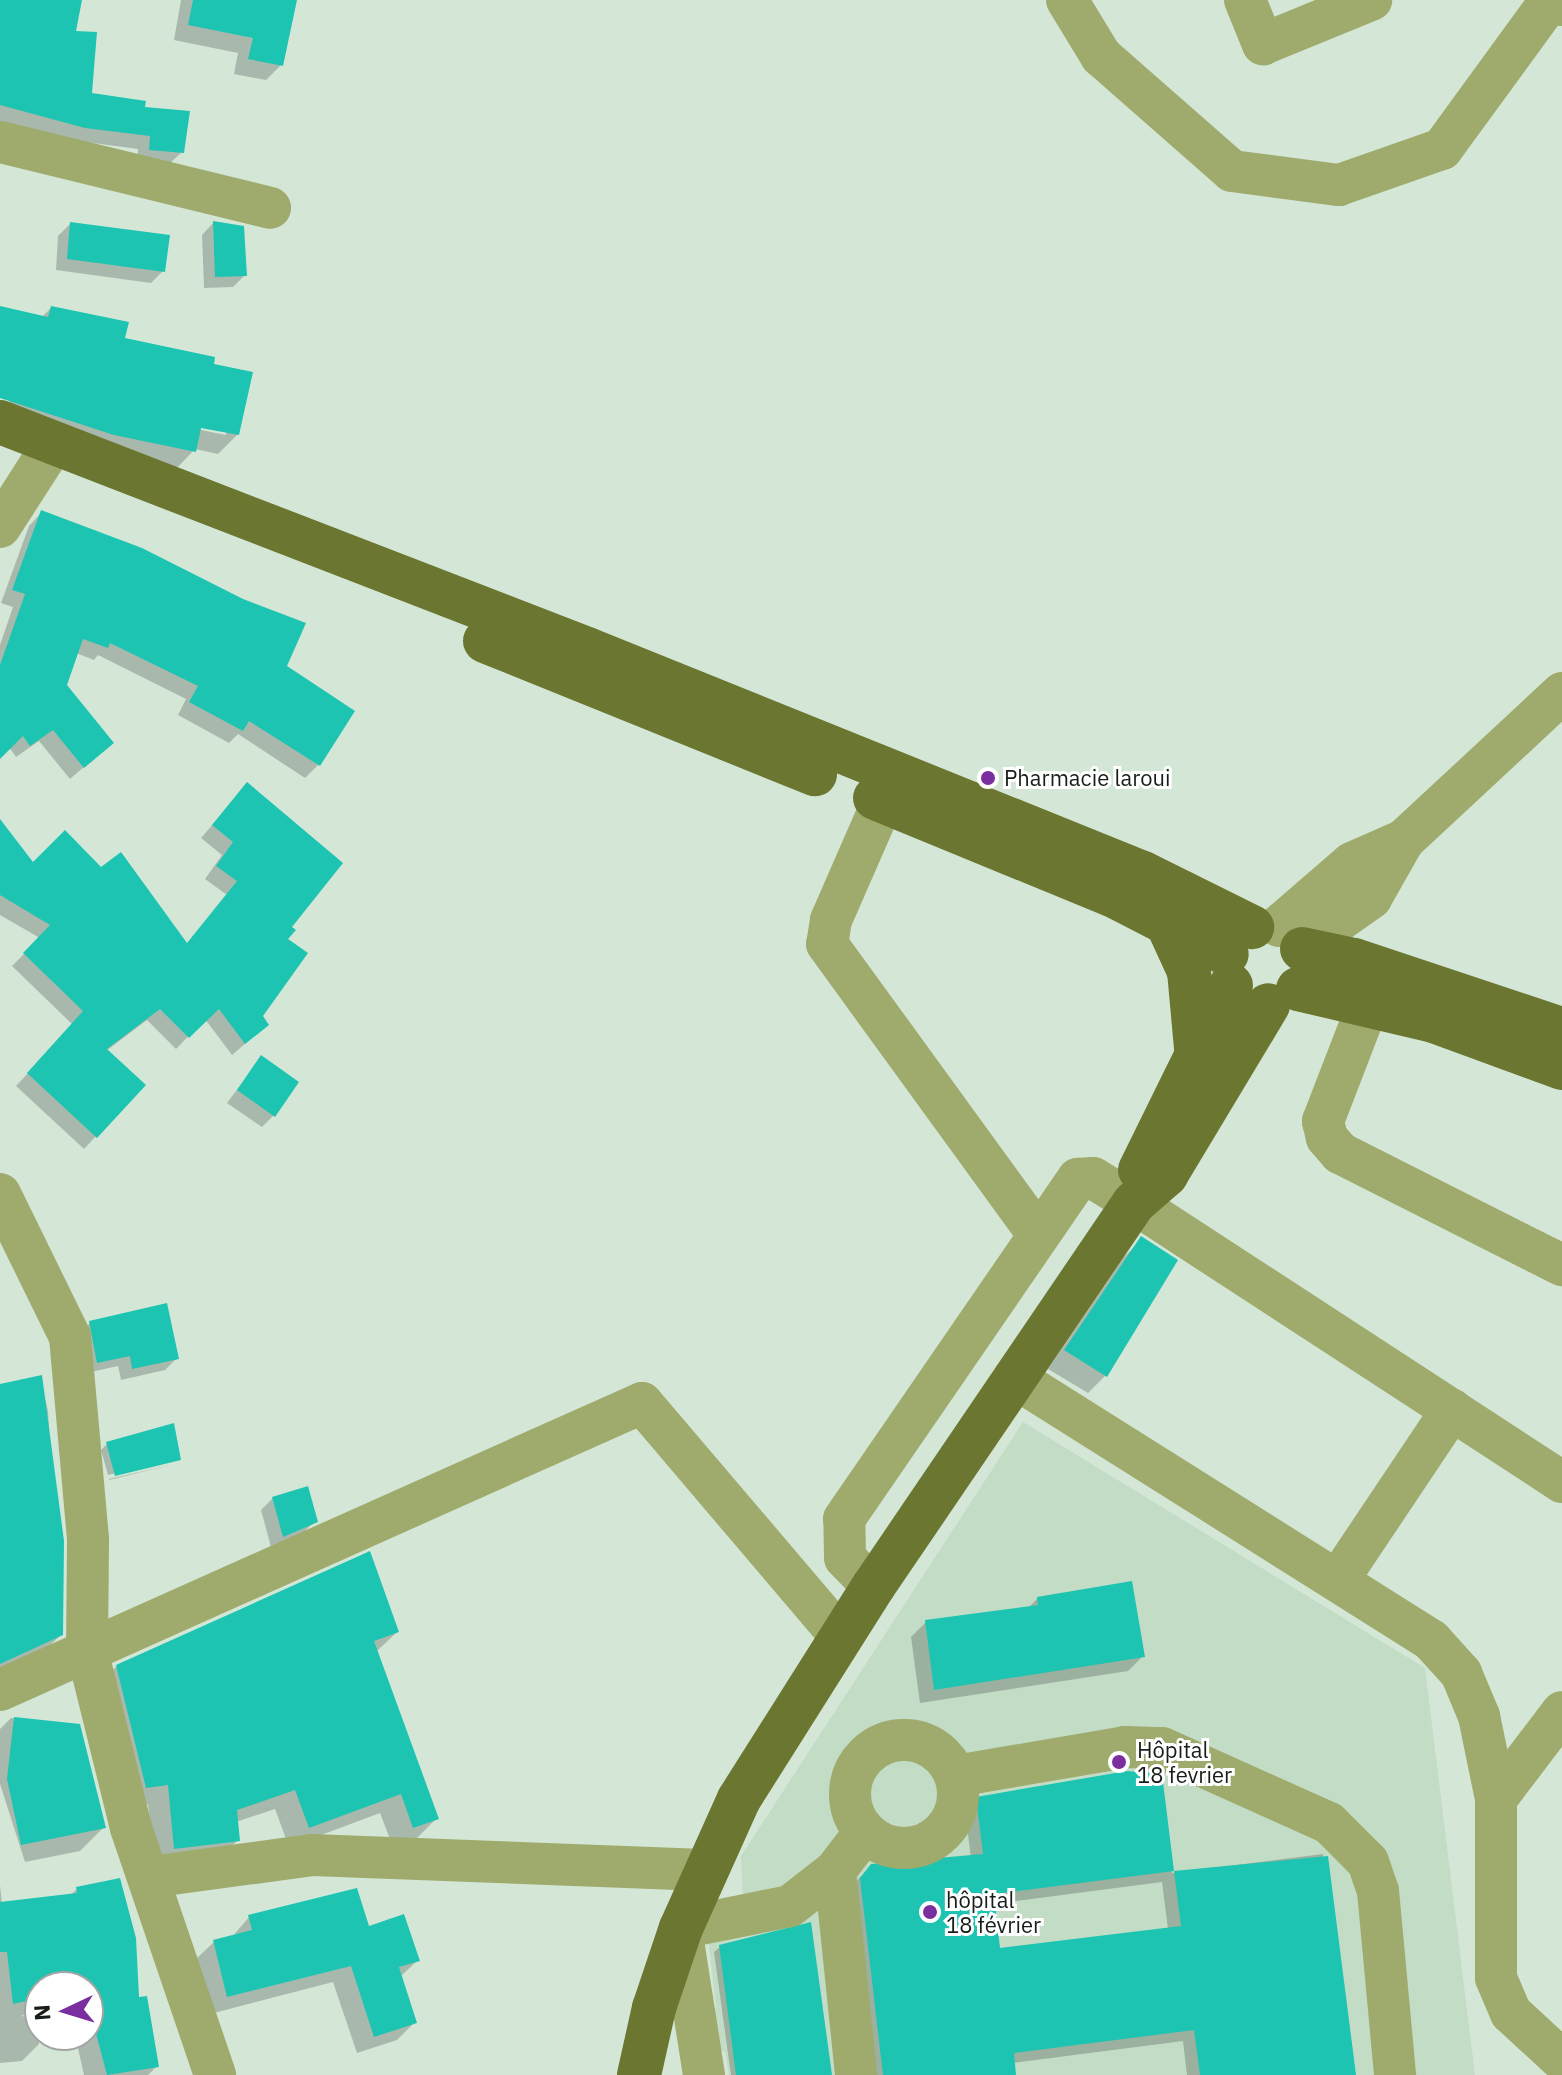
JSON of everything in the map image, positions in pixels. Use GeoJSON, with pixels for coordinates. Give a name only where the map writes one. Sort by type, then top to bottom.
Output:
{"type":"FeatureCollection","features":[{"type":"Feature","properties":{"kind":"main road"},"geometry":{"type":"LineString","coordinates":[[0,422],[48,453],[1166,921],[1369,1002],[1562,1068]]}},
{"type":"Feature","properties":{"kind":"main road"},"geometry":{"type":"LineString","coordinates":[[0,447],[48,453],[602,654],[1143,873],[1270,960],[1354,960],[1562,1029]]}},
{"type":"Feature","properties":{"kind":"main road"},"geometry":{"type":"LineString","coordinates":[[1166,921],[1189,971],[1198,1026],[1195,1054]]}},
{"type":"Feature","properties":{"kind":"main road"},"geometry":{"type":"LineString","coordinates":[[1134,1203],[1142,1163],[1195,1054],[1270,960]]}},
{"type":"Feature","properties":{"kind":"main road"},"geometry":{"type":"LineString","coordinates":[[639,2075],[654,2008],[681,1928],[704,1870],[739,1799],[873,1587],[1134,1203],[1166,1175],[1270,960]]}},
{"type":"Feature","properties":{"kind":"street"},"geometry":{"type":"LineString","coordinates":[[1067,0],[1101,56],[1232,171],[1339,185],[1442,149],[1547,5],[1562,5]]}},
{"type":"Feature","properties":{"kind":"street"},"geometry":{"type":"LineString","coordinates":[[1245,0],[1263,44],[1371,0]]}},
{"type":"Feature","properties":{"kind":"street"},"geometry":{"type":"LineString","coordinates":[[0,142],[270,208]]}},
{"type":"Feature","properties":{"kind":"street"},"geometry":{"type":"LineString","coordinates":[[0,527],[48,453]]}},
{"type":"Feature","properties":{"kind":"street"},"geometry":{"type":"LineString","coordinates":[[1270,960],[1371,898],[1404,840],[1562,693]]}},
{"type":"Feature","properties":{"kind":"street"},"geometry":{"type":"LineString","coordinates":[[883,801],[831,920],[827,944],[1037,1233]]}},
{"type":"Feature","properties":{"kind":"street"},"geometry":{"type":"LineString","coordinates":[[1369,1002],[1323,1121],[1327,1138],[1340,1153],[1562,1265]]}},
{"type":"Feature","properties":{"kind":"street"},"geometry":{"type":"LineString","coordinates":[[873,1587],[845,1558],[844,1519],[1037,1233],[1078,1179],[1093,1178],[1134,1203],[1562,1482]]}},
{"type":"Feature","properties":{"kind":"street"},"geometry":{"type":"LineString","coordinates":[[0,1194],[70,1337],[88,1540],[87,1650],[111,1756],[215,2075]]}},
{"type":"Feature","properties":{"kind":"street"},"geometry":{"type":"LineString","coordinates":[[1015,1378],[1431,1640],[1461,1673],[1479,1716],[1496,1799],[1496,1978],[1511,2013],[1562,2060]]}},
{"type":"Feature","properties":{"kind":"street"},"geometry":{"type":"LineString","coordinates":[[0,1690],[642,1403],[841,1637]]}},
{"type":"Feature","properties":{"kind":"street"},"geometry":{"type":"LineString","coordinates":[[1338,1580],[1452,1410]]}},
{"type":"Feature","properties":{"kind":"street"},"geometry":{"type":"LineString","coordinates":[[1496,1799],[1562,1712]]}},
{"type":"Feature","properties":{"kind":"street"},"geometry":{"type":"LineString","coordinates":[[907,1740],[928,1745],[956,1776],[953,1818],[941,1835],[923,1846],[881,1844],[865,1832],[853,1813],[850,1792],[855,1771],[868,1754],[907,1740]]}},
{"type":"Feature","properties":{"kind":"street"},"geometry":{"type":"LineString","coordinates":[[956,1776],[1125,1747],[1162,1748],[1329,1823],[1368,1862],[1378,1891],[1395,2075]]}},
{"type":"Feature","properties":{"kind":"street"},"geometry":{"type":"LineString","coordinates":[[704,2075],[681,1928],[790,1906],[835,1871],[865,1832]]}},
{"type":"Feature","properties":{"kind":"street"},"geometry":{"type":"LineString","coordinates":[[150,1877],[312,1855],[704,1870]]}},
{"type":"Feature","properties":{"kind":"street"},"geometry":{"type":"LineString","coordinates":[[835,1871],[856,2075]]}},
{"type":"Feature","properties":{"kind":"shaded area","name":"Hôpital 18 fevrier"},"geometry":{"type":"Polygon","coordinates":[[[1023,1422],[1425,1668],[1475,2075],[729,2075],[725,2051],[708,2052],[702,2012],[716,2008],[708,1937],[744,1921],[741,1856],[1023,1422]]]}},
{"type":"Feature","properties":{"kind":"building"},"geometry":{"type":"Polygon","coordinates":[[[0,0],[82,0],[76,31],[97,32],[92,93],[146,101],[145,107],[190,111],[184,153],[149,150],[150,136],[85,128],[0,105],[0,0]]]}},
{"type":"Feature","properties":{"kind":"building"},"geometry":{"type":"Polygon","coordinates":[[[193,0],[297,0],[283,66],[248,59],[253,38],[188,25],[193,0]]]}},
{"type":"Feature","properties":{"kind":"building"},"geometry":{"type":"Polygon","coordinates":[[[213,221],[244,226],[247,276],[215,277],[213,221]]]}},
{"type":"Feature","properties":{"kind":"building"},"geometry":{"type":"Polygon","coordinates":[[[70,222],[170,235],[165,272],[67,259],[70,222]]]}},
{"type":"Feature","properties":{"kind":"building"},"geometry":{"type":"Polygon","coordinates":[[[0,306],[48,317],[51,306],[129,322],[125,338],[215,357],[214,364],[253,372],[239,435],[201,428],[196,452],[114,435],[0,398],[0,306]]]}},
{"type":"Feature","properties":{"kind":"building"},"geometry":{"type":"Polygon","coordinates":[[[41,510],[142,548],[243,599],[306,623],[287,666],[355,711],[320,766],[249,721],[243,731],[189,702],[198,686],[110,643],[108,648],[83,639],[67,685],[114,743],[84,768],[53,730],[30,746],[23,736],[0,759],[0,665],[25,594],[12,590],[41,510]]]}},
{"type":"Feature","properties":{"kind":"building"},"geometry":{"type":"Polygon","coordinates":[[[247,782],[343,863],[292,927],[296,930],[288,939],[308,953],[263,1016],[269,1025],[245,1044],[219,1009],[189,1038],[160,1009],[107,1049],[146,1085],[97,1138],[27,1073],[83,1011],[23,953],[50,925],[0,895],[0,819],[33,862],[65,830],[101,867],[121,852],[187,943],[237,881],[216,866],[233,842],[212,825],[247,782]]]}},
{"type":"Feature","properties":{"kind":"building"},"geometry":{"type":"Polygon","coordinates":[[[261,1055],[299,1082],[275,1117],[237,1090],[261,1055]]]}},
{"type":"Feature","properties":{"kind":"building"},"geometry":{"type":"Polygon","coordinates":[[[1141,1236],[1178,1260],[1107,1377],[1064,1350],[1141,1236]]]}},
{"type":"Feature","properties":{"kind":"building"},"geometry":{"type":"Polygon","coordinates":[[[167,1303],[179,1359],[132,1369],[130,1356],[97,1363],[89,1321],[167,1303]]]}},
{"type":"Feature","properties":{"kind":"building"},"geometry":{"type":"Polygon","coordinates":[[[42,1375],[64,1541],[63,1635],[0,1664],[0,1384],[42,1375]]]}},
{"type":"Feature","properties":{"kind":"building"},"geometry":{"type":"Polygon","coordinates":[[[174,1423],[181,1460],[115,1476],[106,1442],[174,1423]]]}},
{"type":"Feature","properties":{"kind":"building"},"geometry":{"type":"Polygon","coordinates":[[[308,1486],[318,1522],[283,1537],[272,1497],[308,1486]]]}},
{"type":"Feature","properties":{"kind":"building"},"geometry":{"type":"Polygon","coordinates":[[[370,1551],[399,1632],[374,1641],[439,1819],[413,1828],[401,1794],[309,1828],[295,1790],[237,1810],[240,1841],[174,1849],[168,1785],[146,1788],[116,1665],[370,1551]]]}},
{"type":"Feature","properties":{"kind":"building"},"geometry":{"type":"Polygon","coordinates":[[[1132,1581],[1145,1657],[934,1690],[925,1620],[1038,1605],[1037,1597],[1132,1581]]]}},
{"type":"Feature","properties":{"kind":"building"},"geometry":{"type":"Polygon","coordinates":[[[14,1717],[80,1724],[106,1828],[21,1845],[7,1779],[14,1717]]]}},
{"type":"Feature","properties":{"kind":"building","name":"hôpital 18 février"},"geometry":{"type":"Polygon","coordinates":[[[1127,1771],[1162,1774],[1174,1871],[1328,1856],[1356,2075],[1200,2075],[1194,2030],[1014,2053],[1016,2075],[883,2075],[860,1878],[871,1864],[983,1854],[976,1797],[1127,1771]],[[1174,1871],[994,1894],[1000,1948],[1181,1926],[1174,1871]]]}},
{"type":"Feature","properties":{"kind":"building"},"geometry":{"type":"Polygon","coordinates":[[[120,1878],[136,1938],[139,1997],[147,1996],[159,2067],[107,2075],[101,2051],[104,2051],[104,1971],[24,1971],[24,2002],[13,2004],[7,1952],[0,1952],[0,1902],[77,1893],[76,1887],[120,1878]]]}},
{"type":"Feature","properties":{"kind":"building"},"geometry":{"type":"Polygon","coordinates":[[[357,1888],[369,1926],[404,1914],[420,1961],[399,1967],[417,2023],[374,2037],[351,1966],[227,1997],[213,1940],[252,1930],[248,1915],[357,1888]]]}},
{"type":"Feature","properties":{"kind":"building"},"geometry":{"type":"Polygon","coordinates":[[[811,1922],[832,2075],[736,2075],[719,1945],[811,1922]]]}},
{"type":"Feature","properties":{"kind":"place","name":"Pharmacie laroui"},"geometry":{"type":"Point","coordinates":[988,778]}},
{"type":"Feature","properties":{"kind":"place","name":"Hôpital 18 fevrier"},"geometry":{"type":"Point","coordinates":[1119,1762]}},
{"type":"Feature","properties":{"kind":"place","name":"hôpital 18 février"},"geometry":{"type":"Point","coordinates":[930,1912]}}]}
